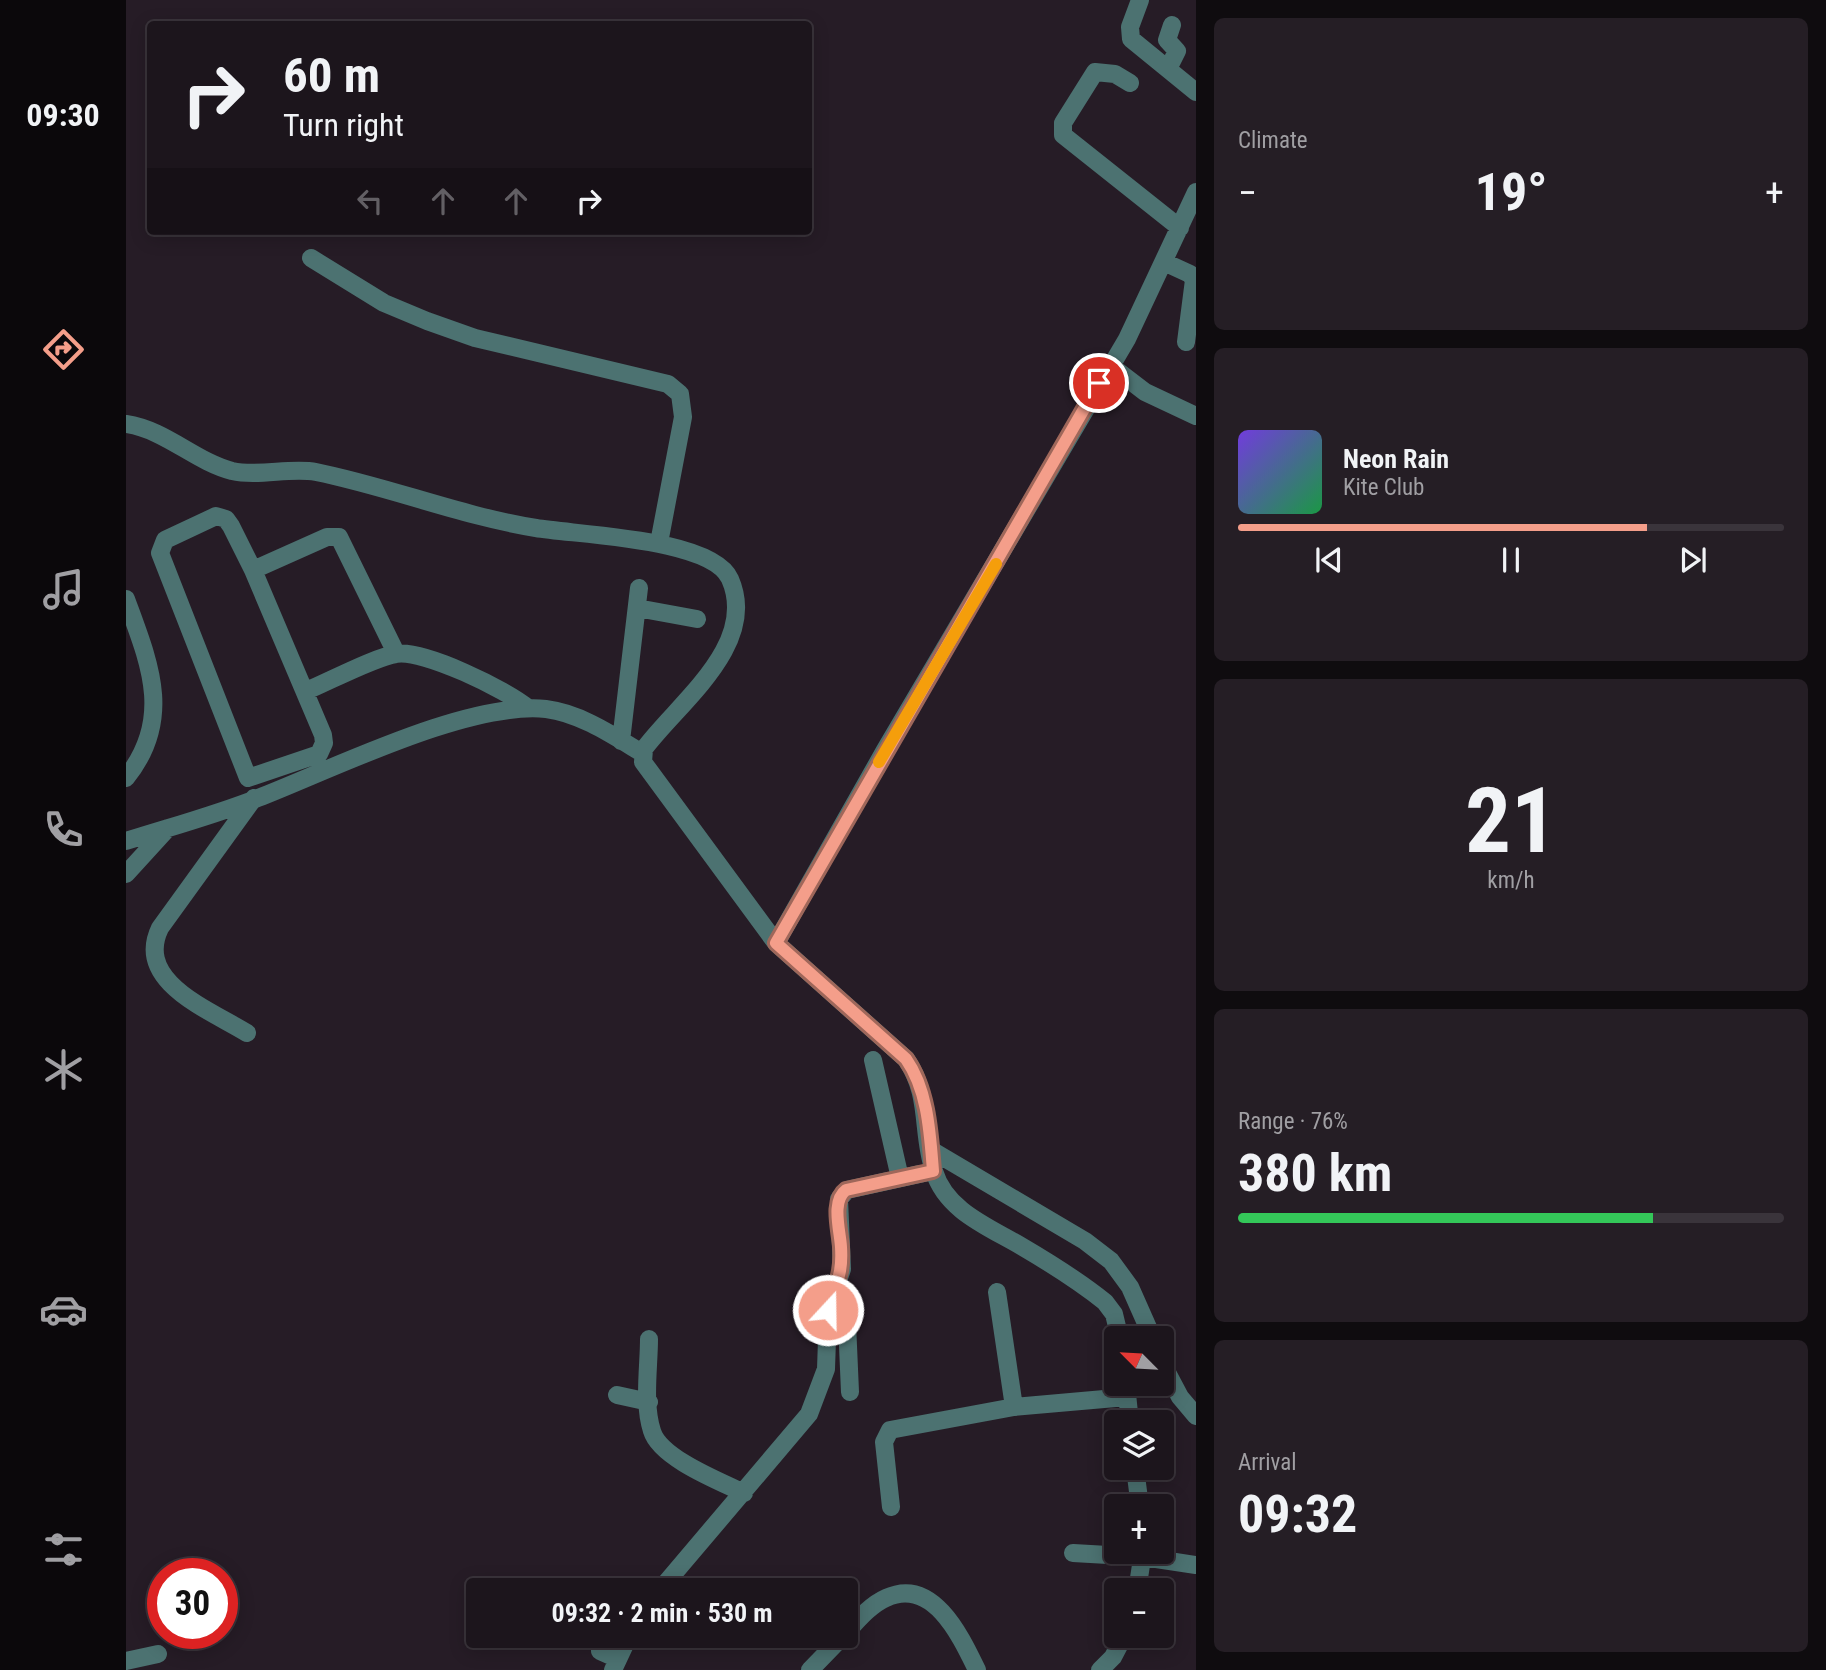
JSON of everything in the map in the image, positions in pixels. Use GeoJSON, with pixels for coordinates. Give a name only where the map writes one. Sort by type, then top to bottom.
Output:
{"type":"FeatureCollection","features":[{"type":"Feature","properties":{"kind":"street"},"geometry":{"type":"LineString","coordinates":[[1140,0],[1130,27],[1131,39],[1196,92]]}},
{"type":"Feature","properties":{"kind":"street"},"geometry":{"type":"LineString","coordinates":[[1168,69],[1177,51],[1167,40],[1172,25]]}},
{"type":"Feature","properties":{"kind":"street"},"geometry":{"type":"LineString","coordinates":[[1130,83],[1108,72],[1095,72],[1063,123],[1063,135],[1180,228]]}},
{"type":"Feature","properties":{"kind":"street"},"geometry":{"type":"LineString","coordinates":[[776,943],[1127,339],[1196,192]]}},
{"type":"Feature","properties":{"kind":"street"},"geometry":{"type":"LineString","coordinates":[[311,258],[384,303],[427,321],[475,338],[646,377],[675,388],[683,402],[683,417],[659,543]]}},
{"type":"Feature","properties":{"kind":"street"},"geometry":{"type":"LineString","coordinates":[[1164,262],[1190,274],[1194,280],[1186,341]]}},
{"type":"Feature","properties":{"kind":"street"},"geometry":{"type":"LineString","coordinates":[[1111,366],[1145,392],[1196,416]]}},
{"type":"Feature","properties":{"kind":"street"},"geometry":{"type":"LineString","coordinates":[[126,424],[157,432],[233,471],[310,471],[535,528],[659,543],[721,568],[732,587],[732,632],[716,664],[642,754],[643,762],[776,943],[906,1059],[919,1081],[933,1171],[951,1198],[979,1224],[1020,1245],[1105,1302],[1114,1314],[1117,1326]]}},
{"type":"Feature","properties":{"kind":"street"},"geometry":{"type":"LineString","coordinates":[[248,778],[319,754],[322,750],[323,735],[253,570],[231,526],[220,517],[213,516],[165,541],[160,553],[255,799]]}},
{"type":"Feature","properties":{"kind":"street"},"geometry":{"type":"LineString","coordinates":[[253,570],[327,537],[339,537],[396,653]]}},
{"type":"Feature","properties":{"kind":"street"},"geometry":{"type":"LineString","coordinates":[[621,741],[639,588]]}},
{"type":"Feature","properties":{"kind":"street"},"geometry":{"type":"LineString","coordinates":[[126,599],[151,676],[154,716],[147,746],[126,778]]}},
{"type":"Feature","properties":{"kind":"street"},"geometry":{"type":"LineString","coordinates":[[637,608],[697,619]]}},
{"type":"Feature","properties":{"kind":"street"},"geometry":{"type":"LineString","coordinates":[[306,691],[396,653],[451,667],[512,696],[528,708]]}},
{"type":"Feature","properties":{"kind":"street"},"geometry":{"type":"LineString","coordinates":[[126,841],[255,799],[417,735],[486,715],[528,708],[549,709],[621,741],[642,754]]}},
{"type":"Feature","properties":{"kind":"street"},"geometry":{"type":"LineString","coordinates":[[247,1033],[171,986],[160,974],[153,951],[160,928],[255,799]]}},
{"type":"Feature","properties":{"kind":"street"},"geometry":{"type":"LineString","coordinates":[[126,874],[169,827]]}},
{"type":"Feature","properties":{"kind":"street"},"geometry":{"type":"LineString","coordinates":[[873,1060],[900,1178]]}},
{"type":"Feature","properties":{"kind":"street"},"geometry":{"type":"LineString","coordinates":[[931,1150],[1085,1241],[1111,1261],[1130,1287],[1147,1326]]}},
{"type":"Feature","properties":{"kind":"street"},"geometry":{"type":"LineString","coordinates":[[670,1578],[806,1420],[814,1403],[826,1369],[829,1306],[839,1283],[842,1263],[838,1206],[841,1194],[846,1190],[933,1171]]}},
{"type":"Feature","properties":{"kind":"street"},"geometry":{"type":"LineString","coordinates":[[839,1283],[846,1300],[850,1392]]}},
{"type":"Feature","properties":{"kind":"street"},"geometry":{"type":"LineString","coordinates":[[996,1292],[1014,1407]]}},
{"type":"Feature","properties":{"kind":"street"},"geometry":{"type":"LineString","coordinates":[[649,1339],[652,1431],[661,1446],[680,1460],[744,1493]]}},
{"type":"Feature","properties":{"kind":"street"},"geometry":{"type":"LineString","coordinates":[[1174,1386],[1196,1416]]}},
{"type":"Feature","properties":{"kind":"street"},"geometry":{"type":"LineString","coordinates":[[891,1507],[884,1442],[886,1433],[897,1427],[1104,1394]]}},
{"type":"Feature","properties":{"kind":"street"},"geometry":{"type":"LineString","coordinates":[[617,1395],[649,1402]]}},
{"type":"Feature","properties":{"kind":"street"},"geometry":{"type":"LineString","coordinates":[[1073,1553],[1104,1553]]}},
{"type":"Feature","properties":{"kind":"street"},"geometry":{"type":"LineString","coordinates":[[1174,1560],[1196,1565]]}},
{"type":"Feature","properties":{"kind":"street"},"geometry":{"type":"LineString","coordinates":[[858,1621],[879,1601],[896,1594],[912,1593],[943,1612],[953,1624],[977,1670]]}},
{"type":"Feature","properties":{"kind":"street"},"geometry":{"type":"LineString","coordinates":[[600,1651],[615,1665],[623,1648]]}},
{"type":"Feature","properties":{"kind":"street"},"geometry":{"type":"LineString","coordinates":[[810,1670],[831,1648]]}},
{"type":"Feature","properties":{"kind":"street"},"geometry":{"type":"LineString","coordinates":[[1100,1670],[1118,1648]]}},
{"type":"Feature","properties":{"kind":"street"},"geometry":{"type":"LineString","coordinates":[[126,1661],[158,1654]]}},
{"type":"Feature","properties":{"kind":"slow traffic"},"geometry":{"type":"LineString","coordinates":[[879,762],[996,564]]}},
{"type":"Feature","properties":{"kind":"route"},"geometry":{"type":"LineString","coordinates":[[828,1310],[842,1269],[838,1206],[841,1194],[846,1190],[933,1171],[931,1150],[919,1081],[906,1059],[776,943],[1099,383]]}}]}
